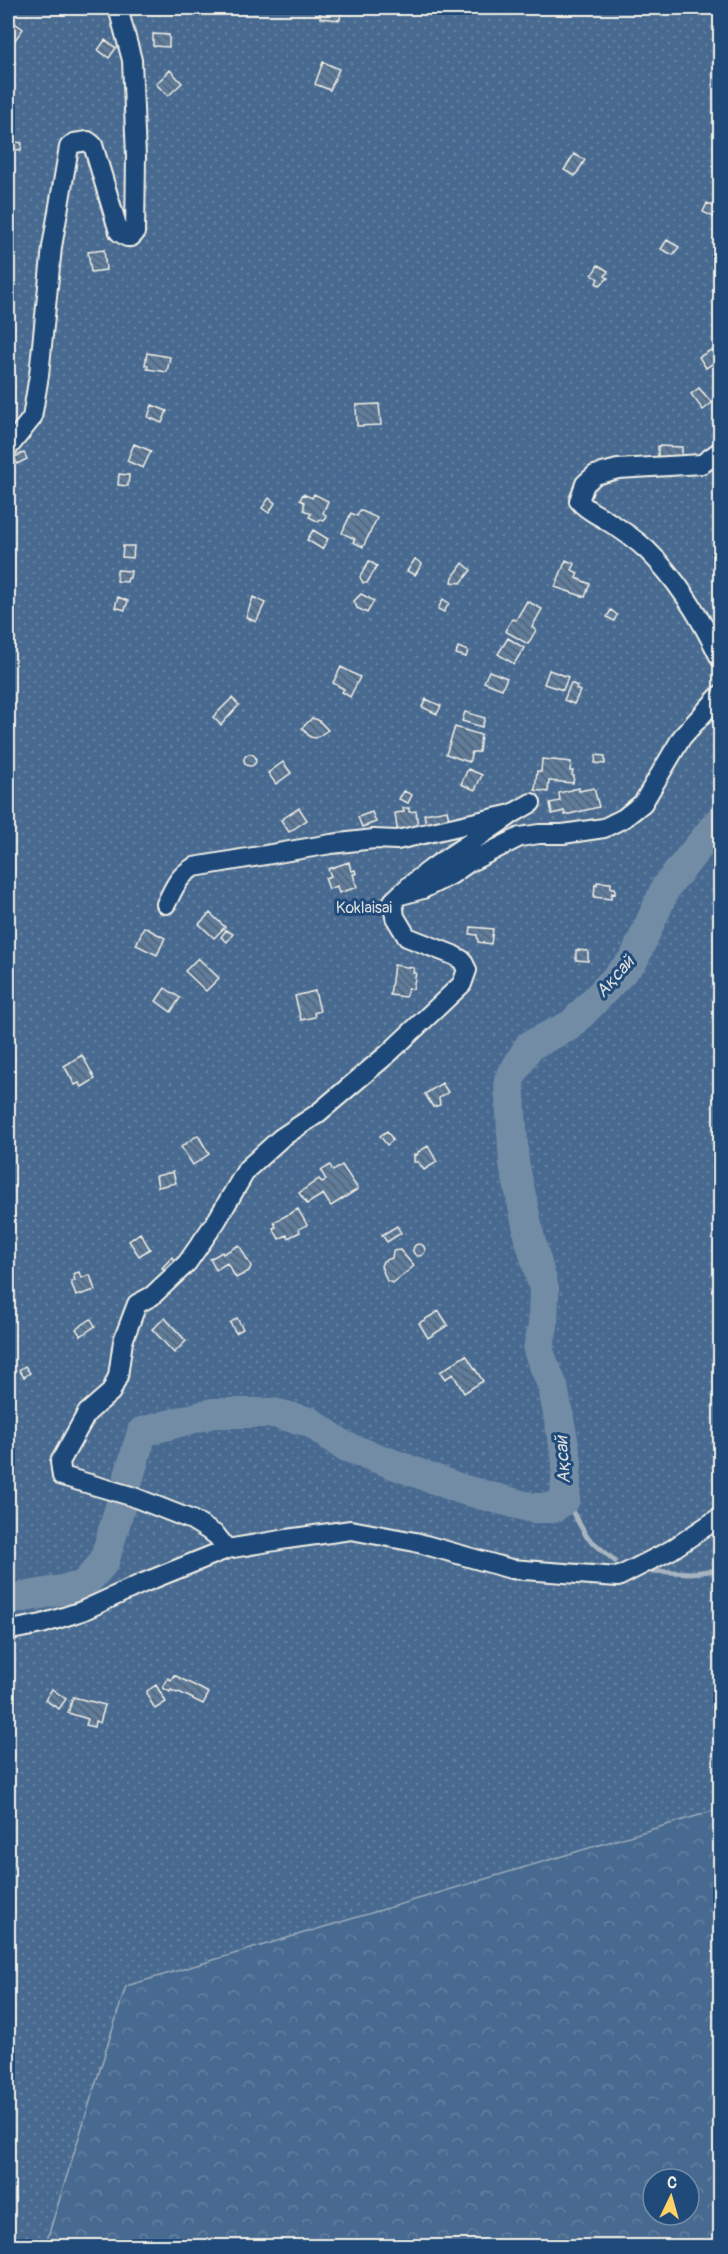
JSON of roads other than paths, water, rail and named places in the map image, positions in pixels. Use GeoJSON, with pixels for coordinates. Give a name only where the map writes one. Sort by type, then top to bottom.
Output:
{"type":"FeatureCollection","features":[{"type":"Feature","properties":{"kind":"street"},"geometry":{"type":"LineString","coordinates":[[8,448],[32,418],[39,375],[52,247],[69,147],[74,143],[88,141],[93,145],[119,232],[127,237],[135,233],[136,157],[132,60],[118,8]]}},
{"type":"Feature","properties":{"kind":"street"},"geometry":{"type":"LineString","coordinates":[[720,451],[702,464],[618,469],[595,475],[585,484],[579,501],[585,508],[609,522],[647,550],[677,586],[708,633],[720,658]]}},
{"type":"Feature","properties":{"kind":"street"},"geometry":{"type":"LineString","coordinates":[[400,895],[423,889],[451,876],[468,862],[520,837],[604,828],[624,818],[643,803],[682,737],[720,695]]}},
{"type":"Feature","properties":{"kind":"street"},"geometry":{"type":"LineString","coordinates":[[227,1550],[216,1535],[192,1520],[123,1494],[62,1476],[60,1462],[87,1413],[111,1392],[118,1376],[123,1341],[137,1304],[152,1296],[187,1263],[217,1220],[247,1169],[281,1138],[317,1114],[389,1053],[462,984],[467,970],[462,960],[408,937],[395,917],[393,902],[433,866],[531,802]]}},
{"type":"Feature","properties":{"kind":"street"},"geometry":{"type":"LineString","coordinates":[[166,903],[177,880],[194,867],[332,844],[374,839],[398,840],[512,814]]}},
{"type":"Feature","properties":{"kind":"street"},"geometry":{"type":"LineString","coordinates":[[8,1633],[11,1630],[42,1624],[82,1611],[143,1583],[227,1550],[351,1530],[415,1542],[511,1569],[618,1577],[671,1550],[720,1517]]}},
{"type":"Feature","properties":{"kind":"waterway","name":"Ақсай"},"geometry":{"type":"LineString","coordinates":[[8,1600],[83,1586],[104,1562],[142,1432],[213,1413],[274,1413],[310,1422],[344,1446],[464,1490],[533,1508],[553,1508],[565,1499],[567,1461],[553,1387],[538,1350],[543,1326],[544,1289],[530,1239],[514,1163],[509,1080],[529,1046],[571,1025],[634,959],[666,887],[720,820]]}},
{"type":"Feature","properties":{"kind":"waterway"},"geometry":{"type":"LineString","coordinates":[[565,1499],[587,1537],[615,1561]]}},
{"type":"Feature","properties":{"kind":"waterway"},"geometry":{"type":"LineString","coordinates":[[652,1571],[691,1573],[720,1570]]}},
{"type":"Feature","properties":{"kind":"park label","name":"Koklaisai"},"geometry":{"type":"Point","coordinates":[364,908]}}]}
